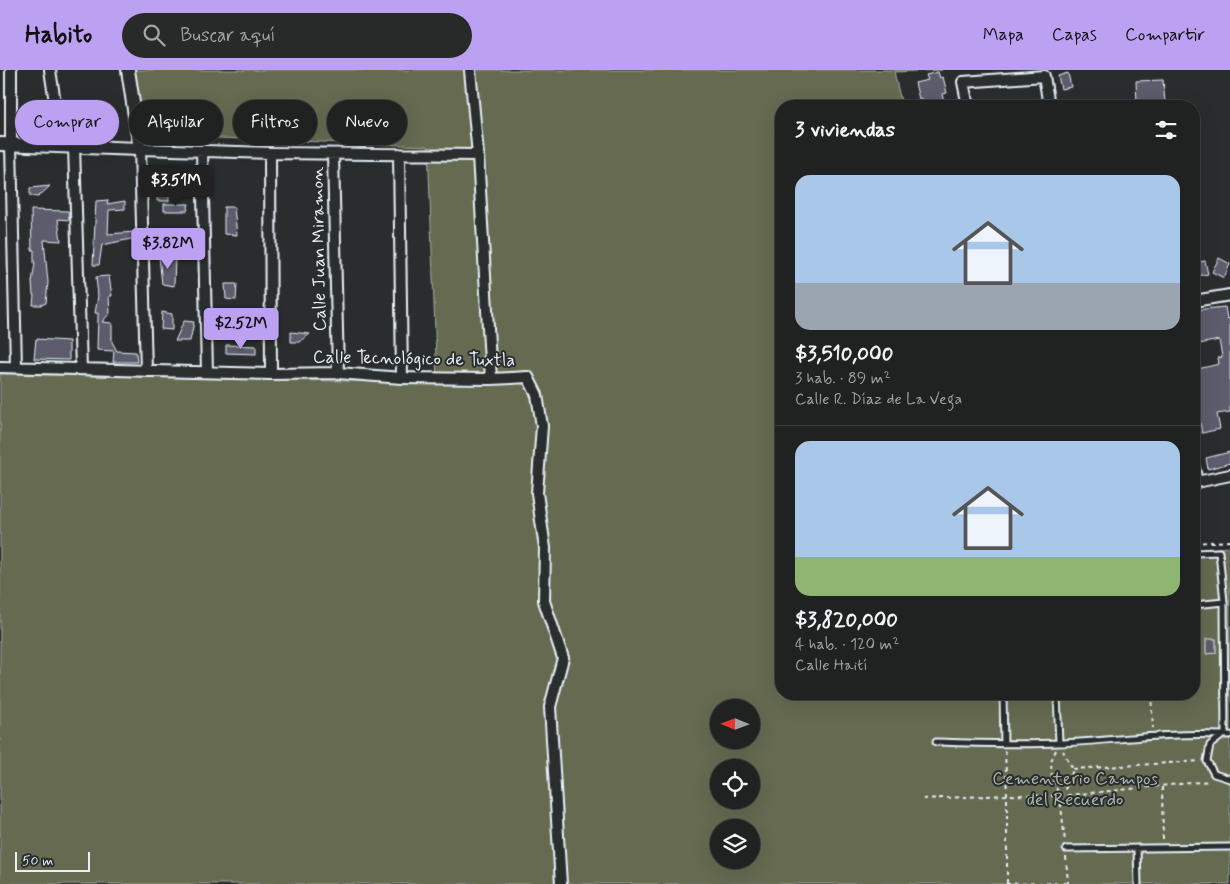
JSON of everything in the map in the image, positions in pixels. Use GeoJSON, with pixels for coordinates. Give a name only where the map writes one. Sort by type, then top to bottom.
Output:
{"type":"FeatureCollection","features":[{"type":"Feature","properties":{"kind":"street"},"geometry":{"type":"LineString","coordinates":[[11,70],[5,144],[16,367]]}},
{"type":"Feature","properties":{"kind":"street"},"geometry":{"type":"LineString","coordinates":[[50,70],[68,147],[81,369]]}},
{"type":"Feature","properties":{"kind":"street"},"geometry":{"type":"LineString","coordinates":[[128,70],[140,149],[146,370]]}},
{"type":"Feature","properties":{"kind":"street"},"geometry":{"type":"LineString","coordinates":[[470,70],[478,155],[491,379]]}},
{"type":"Feature","properties":{"kind":"street"},"geometry":{"type":"LineString","coordinates":[[967,100],[964,82],[1044,76],[1048,100]]}},
{"type":"Feature","properties":{"kind":"street"},"geometry":{"type":"LineString","coordinates":[[5,144],[270,153],[478,155]]}},
{"type":"Feature","properties":{"kind":"street"},"geometry":{"type":"LineString","coordinates":[[202,151],[208,372]]}},
{"type":"Feature","properties":{"kind":"street"},"geometry":{"type":"LineString","coordinates":[[270,153],[271,374]]}},
{"type":"Feature","properties":{"kind":"street","name":"Calle Juan Miramon"},"geometry":{"type":"LineString","coordinates":[[333,154],[338,373]]}},
{"type":"Feature","properties":{"kind":"street"},"geometry":{"type":"LineString","coordinates":[[398,154],[402,378]]}},
{"type":"Feature","properties":{"kind":"street"},"geometry":{"type":"LineString","coordinates":[[1200,300],[1230,295]]}},
{"type":"Feature","properties":{"kind":"street","name":"Calle Tecnológico de Tuxtla"},"geometry":{"type":"LineString","coordinates":[[0,367],[271,374],[338,373],[402,378],[491,379],[528,377],[537,395],[542,426],[537,493],[545,548],[544,601],[563,658],[550,707],[562,884]]}},
{"type":"Feature","properties":{"kind":"street"},"geometry":{"type":"LineString","coordinates":[[1200,481],[1230,475]]}},
{"type":"Feature","properties":{"kind":"lane"},"geometry":{"type":"LineString","coordinates":[[1200,553],[1218,552],[1224,602],[1226,735]]}},
{"type":"Feature","properties":{"kind":"lane"},"geometry":{"type":"LineString","coordinates":[[1200,604],[1224,602]]}},
{"type":"Feature","properties":{"kind":"lane"},"geometry":{"type":"LineString","coordinates":[[1003,700],[1004,744]]}},
{"type":"Feature","properties":{"kind":"lane"},"geometry":{"type":"LineString","coordinates":[[1057,700],[1059,744]]}},
{"type":"Feature","properties":{"kind":"lane"},"geometry":{"type":"LineString","coordinates":[[936,742],[1059,744],[1153,736],[1226,735]]}},
{"type":"Feature","properties":{"kind":"lane"},"geometry":{"type":"LineString","coordinates":[[1226,735],[1210,745],[1207,761],[1214,774],[1229,780]]}},
{"type":"Feature","properties":{"kind":"lane"},"geometry":{"type":"LineString","coordinates":[[1137,848],[1138,884]]}},
{"type":"Feature","properties":{"kind":"lane"},"geometry":{"type":"LineString","coordinates":[[1066,849],[1230,848]]}},
{"type":"Feature","properties":{"kind":"path"},"geometry":{"type":"LineString","coordinates":[[1200,543],[1230,541]]}},
{"type":"Feature","properties":{"kind":"path"},"geometry":{"type":"LineString","coordinates":[[1151,700],[1153,736]]}},
{"type":"Feature","properties":{"kind":"path"},"geometry":{"type":"LineString","coordinates":[[1004,744],[1007,795],[1006,884],[1068,883],[1060,796],[1052,779],[1051,761],[1059,744]]}},
{"type":"Feature","properties":{"kind":"path"},"geometry":{"type":"LineString","coordinates":[[1059,744],[1073,769],[1069,783],[1060,796]]}},
{"type":"Feature","properties":{"kind":"path"},"geometry":{"type":"LineString","coordinates":[[1073,769],[1207,761]]}},
{"type":"Feature","properties":{"kind":"path"},"geometry":{"type":"LineString","coordinates":[[923,799],[1007,795],[1060,796],[1229,780]]}},
{"type":"Feature","properties":{"kind":"path"},"geometry":{"type":"LineString","coordinates":[[1162,787],[1163,848]]}},
{"type":"Feature","properties":{"kind":"green space","name":"Cementerio Campos del Recuerdo"},"geometry":{"type":"Polygon","coordinates":[[[131,70],[942,70],[894,72],[901,100],[775,100],[775,700],[1200,700],[1200,550],[1230,547],[1230,884],[0,884],[0,374],[437,383],[428,146],[402,145],[407,145],[407,100],[327,100],[327,142],[317,142],[317,100],[233,100],[233,139],[223,138],[223,100],[135,100],[131,70]]]}},
{"type":"Feature","properties":{"kind":"building"},"geometry":{"type":"Polygon","coordinates":[[[938,72],[940,78],[943,77],[947,93],[942,94],[944,100],[919,99],[915,83],[928,80],[926,75],[938,72]]]}},
{"type":"Feature","properties":{"kind":"building"},"geometry":{"type":"Polygon","coordinates":[[[1068,73],[1071,87],[1061,89],[1058,76],[1068,73]]]}},
{"type":"Feature","properties":{"kind":"building"},"geometry":{"type":"Polygon","coordinates":[[[1163,80],[1165,100],[1137,100],[1136,81],[1163,80]]]}},
{"type":"Feature","properties":{"kind":"building"},"geometry":{"type":"Polygon","coordinates":[[[158,182],[169,186],[169,201],[157,201],[158,182]]]}},
{"type":"Feature","properties":{"kind":"building"},"geometry":{"type":"Polygon","coordinates":[[[50,186],[38,197],[30,196],[30,188],[50,186]]]}},
{"type":"Feature","properties":{"kind":"building"},"geometry":{"type":"Polygon","coordinates":[[[108,200],[107,204],[125,201],[125,209],[109,210],[108,234],[135,232],[136,238],[102,245],[99,265],[93,265],[96,201],[108,200]]]}},
{"type":"Feature","properties":{"kind":"building"},"geometry":{"type":"Polygon","coordinates":[[[164,204],[189,204],[187,211],[164,211],[164,204]]]}},
{"type":"Feature","properties":{"kind":"building"},"geometry":{"type":"Polygon","coordinates":[[[224,207],[234,207],[237,235],[224,234],[224,207]]]}},
{"type":"Feature","properties":{"kind":"building"},"geometry":{"type":"Polygon","coordinates":[[[31,210],[68,211],[69,220],[58,219],[61,241],[44,240],[48,282],[46,303],[41,305],[33,305],[32,282],[35,263],[34,250],[32,250],[31,210]]]}},
{"type":"Feature","properties":{"kind":"building"},"geometry":{"type":"Polygon","coordinates":[[[159,257],[175,257],[174,286],[162,284],[159,257]]]}},
{"type":"Feature","properties":{"kind":"building"},"geometry":{"type":"Polygon","coordinates":[[[1219,258],[1230,264],[1224,278],[1212,272],[1219,258]]]}},
{"type":"Feature","properties":{"kind":"building"},"geometry":{"type":"Polygon","coordinates":[[[1205,261],[1208,274],[1200,275],[1200,262],[1205,261]]]}},
{"type":"Feature","properties":{"kind":"building"},"geometry":{"type":"Polygon","coordinates":[[[109,276],[112,296],[109,296],[110,313],[102,322],[112,323],[112,342],[117,351],[136,352],[137,362],[113,362],[114,351],[97,350],[98,313],[95,313],[98,296],[96,277],[109,276]]]}},
{"type":"Feature","properties":{"kind":"building"},"geometry":{"type":"Polygon","coordinates":[[[225,284],[237,284],[236,300],[226,299],[225,284]]]}},
{"type":"Feature","properties":{"kind":"building"},"geometry":{"type":"Polygon","coordinates":[[[1225,307],[1227,319],[1230,318],[1230,412],[1217,414],[1220,429],[1202,433],[1200,423],[1200,369],[1219,364],[1218,358],[1222,357],[1219,340],[1200,344],[1200,309],[1225,307]]]}},
{"type":"Feature","properties":{"kind":"building"},"geometry":{"type":"Polygon","coordinates":[[[162,312],[172,314],[172,330],[161,329],[162,312]]]}},
{"type":"Feature","properties":{"kind":"building"},"geometry":{"type":"Polygon","coordinates":[[[184,321],[194,322],[190,341],[175,341],[184,321]]]}},
{"type":"Feature","properties":{"kind":"building"},"geometry":{"type":"Polygon","coordinates":[[[291,332],[310,334],[299,342],[291,342],[291,332]]]}},
{"type":"Feature","properties":{"kind":"building"},"geometry":{"type":"Polygon","coordinates":[[[36,339],[69,341],[69,360],[34,359],[36,339]]]}},
{"type":"Feature","properties":{"kind":"building"},"geometry":{"type":"Polygon","coordinates":[[[226,345],[256,346],[256,354],[226,353],[226,345]]]}},
{"type":"Feature","properties":{"kind":"building"},"geometry":{"type":"Polygon","coordinates":[[[1230,452],[1230,463],[1208,469],[1206,458],[1230,452]]]}},
{"type":"Feature","properties":{"kind":"building"},"geometry":{"type":"Polygon","coordinates":[[[1206,639],[1216,639],[1216,653],[1206,654],[1206,639]]]}}]}
